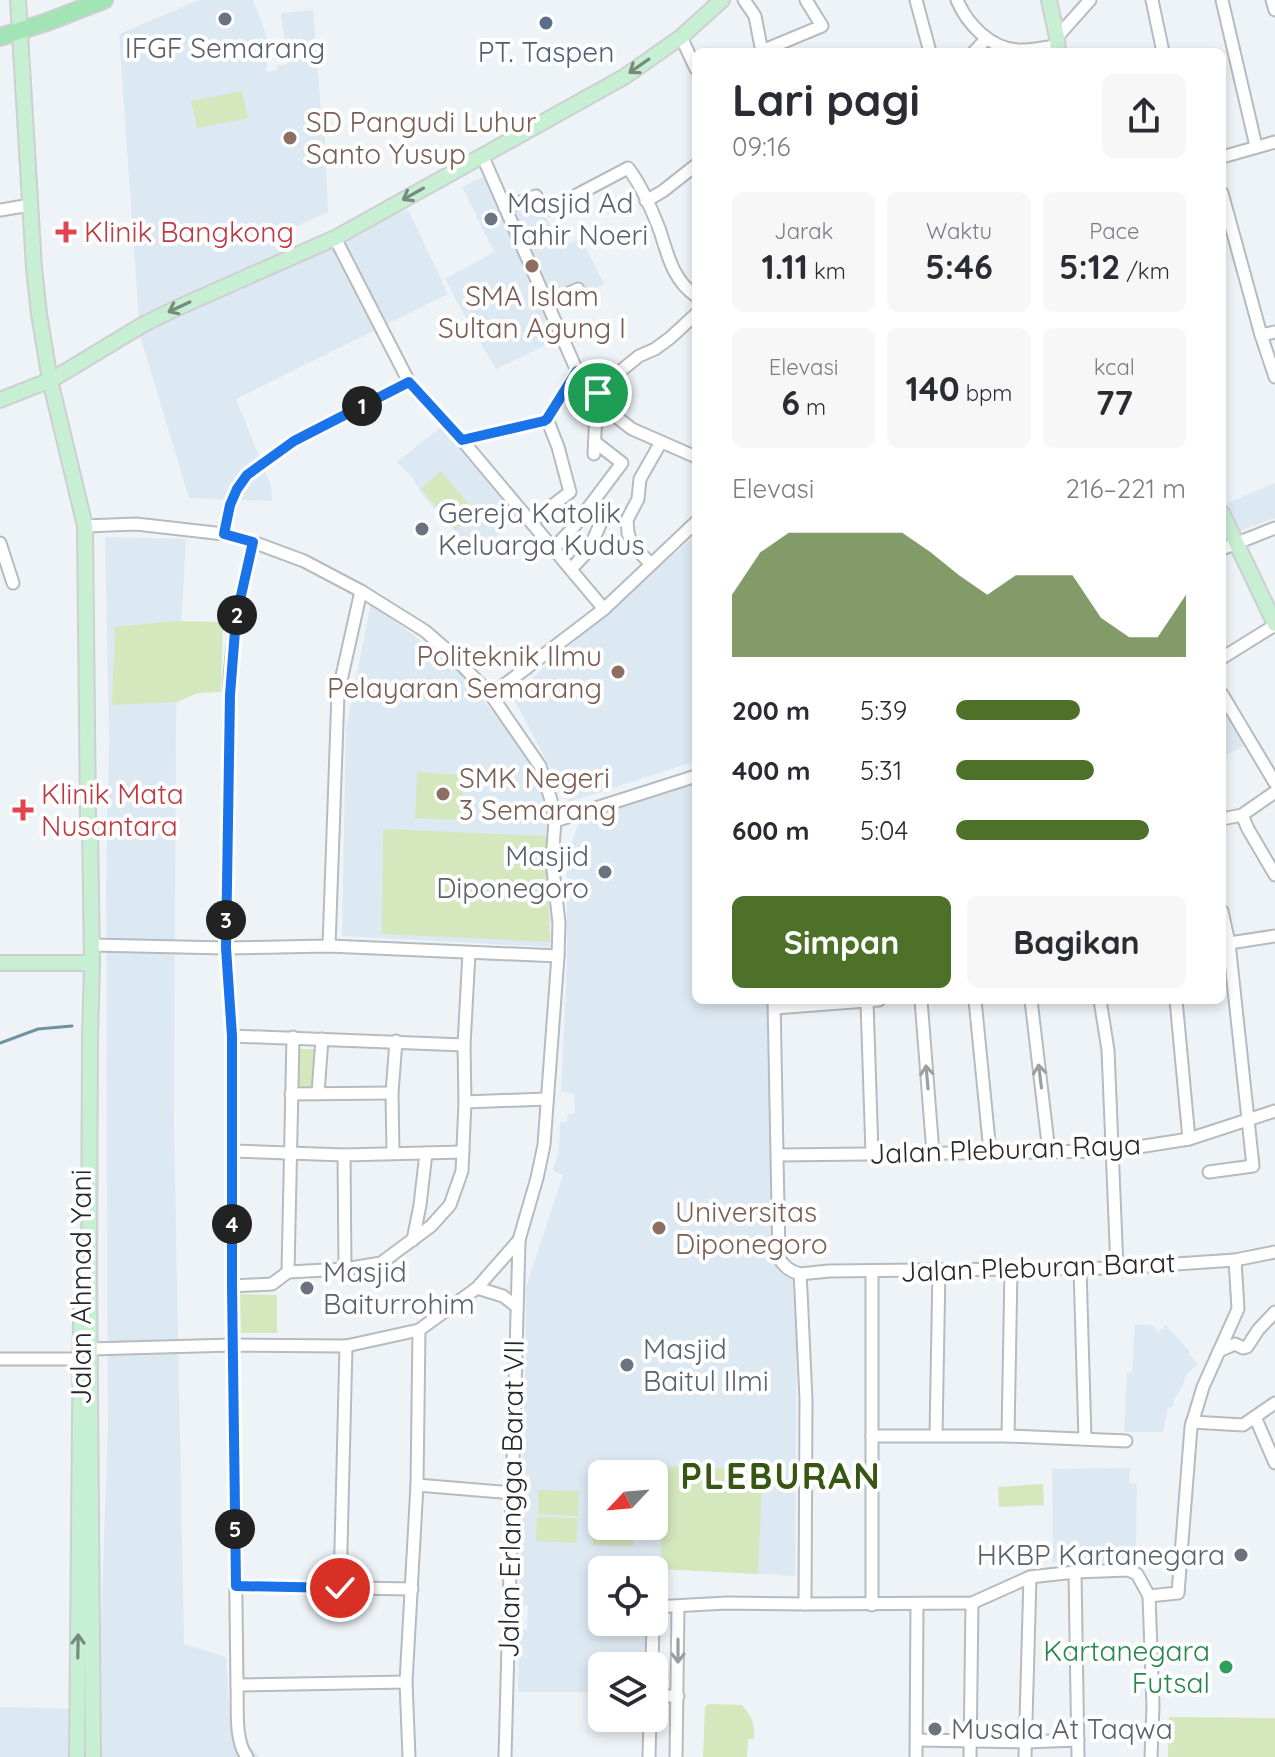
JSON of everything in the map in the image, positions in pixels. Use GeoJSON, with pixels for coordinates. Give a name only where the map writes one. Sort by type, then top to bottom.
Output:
{"type":"FeatureCollection","features":[{"type":"Feature","properties":{"kind":"highway"},"geometry":{"type":"LineString","coordinates":[[0,37],[104,0]]}},
{"type":"Feature","properties":{"kind":"main road","name":"Jalan Ahmad Yani"},"geometry":{"type":"LineString","coordinates":[[18,0],[39,314],[50,380],[85,523],[90,826],[89,963],[81,1173],[93,1757]]}},
{"type":"Feature","properties":{"kind":"main road"},"geometry":{"type":"LineString","coordinates":[[0,400],[50,380],[155,318],[335,238],[624,77],[681,37],[722,0]]}},
{"type":"Feature","properties":{"kind":"main road"},"geometry":{"type":"LineString","coordinates":[[1049,0],[1057,45]]}},
{"type":"Feature","properties":{"kind":"main road"},"geometry":{"type":"LineString","coordinates":[[1229,546],[1275,624]]}},
{"type":"Feature","properties":{"kind":"main road"},"geometry":{"type":"LineString","coordinates":[[0,963],[89,963]]}},
{"type":"Feature","properties":{"kind":"main road","name":"Jalan Ahmad Yani"},"geometry":{"type":"LineString","coordinates":[[77,1757],[85,1354]]}},
{"type":"Feature","properties":{"kind":"street"},"geometry":{"type":"LineString","coordinates":[[744,0],[755,16],[761,48]]}},
{"type":"Feature","properties":{"kind":"street"},"geometry":{"type":"LineString","coordinates":[[771,48],[822,26],[806,0]]}},
{"type":"Feature","properties":{"kind":"street"},"geometry":{"type":"LineString","coordinates":[[916,0],[929,48]]}},
{"type":"Feature","properties":{"kind":"street"},"geometry":{"type":"LineString","coordinates":[[957,0],[964,14],[986,39],[1011,48]]}},
{"type":"Feature","properties":{"kind":"street"},"geometry":{"type":"LineString","coordinates":[[1032,48],[1057,45],[1090,0]]}},
{"type":"Feature","properties":{"kind":"street"},"geometry":{"type":"LineString","coordinates":[[1152,0],[1162,48]]}},
{"type":"Feature","properties":{"kind":"street"},"geometry":{"type":"LineString","coordinates":[[1222,0],[1256,146]]}},
{"type":"Feature","properties":{"kind":"street"},"geometry":{"type":"LineString","coordinates":[[1272,0],[1275,10]]}},
{"type":"Feature","properties":{"kind":"street"},"geometry":{"type":"LineString","coordinates":[[681,37],[692,60]]}},
{"type":"Feature","properties":{"kind":"street"},"geometry":{"type":"LineString","coordinates":[[978,48],[986,39]]}},
{"type":"Feature","properties":{"kind":"street"},"geometry":{"type":"LineString","coordinates":[[1226,156],[1275,142]]}},
{"type":"Feature","properties":{"kind":"street"},"geometry":{"type":"LineString","coordinates":[[482,155],[577,371],[619,419],[632,429],[692,455]]}},
{"type":"Feature","properties":{"kind":"street"},"geometry":{"type":"LineString","coordinates":[[505,208],[536,196],[545,208],[550,209],[626,168],[646,201],[670,265],[692,292]]}},
{"type":"Feature","properties":{"kind":"street"},"geometry":{"type":"LineString","coordinates":[[646,201],[692,168]]}},
{"type":"Feature","properties":{"kind":"street"},"geometry":{"type":"LineString","coordinates":[[0,210],[30,205]]}},
{"type":"Feature","properties":{"kind":"street"},"geometry":{"type":"LineString","coordinates":[[1226,208],[1275,377]]}},
{"type":"Feature","properties":{"kind":"street"},"geometry":{"type":"LineString","coordinates":[[335,238],[409,382],[462,440],[604,609]]}},
{"type":"Feature","properties":{"kind":"street"},"geometry":{"type":"LineString","coordinates":[[547,303],[578,289]]}},
{"type":"Feature","properties":{"kind":"street"},"geometry":{"type":"LineString","coordinates":[[554,548],[622,464],[622,461],[594,448],[600,395],[618,373],[670,338],[692,318]]}},
{"type":"Feature","properties":{"kind":"street"},"geometry":{"type":"LineString","coordinates":[[1261,335],[1275,332]]}},
{"type":"Feature","properties":{"kind":"street"},"geometry":{"type":"LineString","coordinates":[[462,440],[547,419],[577,371]]}},
{"type":"Feature","properties":{"kind":"street"},"geometry":{"type":"LineString","coordinates":[[224,534],[230,505],[247,475],[294,441],[409,382]]}},
{"type":"Feature","properties":{"kind":"street"},"geometry":{"type":"LineString","coordinates":[[531,522],[570,491],[547,419]]}},
{"type":"Feature","properties":{"kind":"street"},"geometry":{"type":"LineString","coordinates":[[651,564],[632,545],[627,520],[638,499],[640,479],[661,442]]}},
{"type":"Feature","properties":{"kind":"street"},"geometry":{"type":"LineString","coordinates":[[571,569],[589,550],[604,515]]}},
{"type":"Feature","properties":{"kind":"street"},"geometry":{"type":"LineString","coordinates":[[0,1359],[233,1345],[346,1346],[419,1330],[477,1288],[519,1240],[544,1145],[558,956],[558,915],[552,860],[555,821],[540,766],[491,695],[425,631],[361,591],[304,561],[224,534],[136,524],[85,523]]}},
{"type":"Feature","properties":{"kind":"street"},"geometry":{"type":"LineString","coordinates":[[491,695],[604,609],[692,526]]}},
{"type":"Feature","properties":{"kind":"street"},"geometry":{"type":"LineString","coordinates":[[1229,546],[1275,528]]}},
{"type":"Feature","properties":{"kind":"street"},"geometry":{"type":"LineString","coordinates":[[247,1757],[239,1739],[237,1685],[232,1036],[226,948],[230,676],[236,618],[253,542]]}},
{"type":"Feature","properties":{"kind":"street"},"geometry":{"type":"LineString","coordinates":[[0,543],[13,583]]}},
{"type":"Feature","properties":{"kind":"street"},"geometry":{"type":"LineString","coordinates":[[329,946],[338,694],[361,591]]}},
{"type":"Feature","properties":{"kind":"street"},"geometry":{"type":"LineString","coordinates":[[1226,655],[1275,624]]}},
{"type":"Feature","properties":{"kind":"street"},"geometry":{"type":"LineString","coordinates":[[1226,701],[1275,783]]}},
{"type":"Feature","properties":{"kind":"street"},"geometry":{"type":"LineString","coordinates":[[555,821],[692,777]]}},
{"type":"Feature","properties":{"kind":"street"},"geometry":{"type":"LineString","coordinates":[[1226,818],[1242,815],[1275,792]]}},
{"type":"Feature","properties":{"kind":"street"},"geometry":{"type":"LineString","coordinates":[[1242,815],[1275,875]]}},
{"type":"Feature","properties":{"kind":"street"},"geometry":{"type":"LineString","coordinates":[[1209,1172],[1253,1166],[1226,943],[1275,936]]}},
{"type":"Feature","properties":{"kind":"street"},"geometry":{"type":"LineString","coordinates":[[88,945],[226,948],[329,946],[558,956]]}},
{"type":"Feature","properties":{"kind":"street"},"geometry":{"type":"LineString","coordinates":[[232,1286],[272,1284],[288,1272],[345,1269],[381,1263],[431,1226],[450,1205],[462,1171],[469,953]]}},
{"type":"Feature","properties":{"kind":"street"},"geometry":{"type":"LineString","coordinates":[[774,1004],[779,1258],[790,1271],[800,1274],[806,1400],[805,1604]]}},
{"type":"Feature","properties":{"kind":"street"},"geometry":{"type":"LineString","coordinates":[[872,1153],[873,1004]]}},
{"type":"Feature","properties":{"kind":"street"},"geometry":{"type":"LineString","coordinates":[[921,1004],[933,1153]]}},
{"type":"Feature","properties":{"kind":"street"},"geometry":{"type":"LineString","coordinates":[[975,1004],[990,1152]]}},
{"type":"Feature","properties":{"kind":"street"},"geometry":{"type":"LineString","coordinates":[[1031,1004],[1049,1152]]}},
{"type":"Feature","properties":{"kind":"street"},"geometry":{"type":"LineString","coordinates":[[1101,1004],[1108,1050],[1117,1268]]}},
{"type":"Feature","properties":{"kind":"street"},"geometry":{"type":"LineString","coordinates":[[1176,1004],[1189,1139]]}},
{"type":"Feature","properties":{"kind":"street"},"geometry":{"type":"LineString","coordinates":[[232,1036],[464,1045]]}},
{"type":"Feature","properties":{"kind":"street"},"geometry":{"type":"LineString","coordinates":[[288,1272],[293,1037]]}},
{"type":"Feature","properties":{"kind":"street"},"geometry":{"type":"LineString","coordinates":[[318,1093],[322,1039]]}},
{"type":"Feature","properties":{"kind":"street"},"geometry":{"type":"LineString","coordinates":[[393,1153],[392,1093],[396,1041]]}},
{"type":"Feature","properties":{"kind":"street"},"geometry":{"type":"LineString","coordinates":[[291,1094],[392,1093]]}},
{"type":"Feature","properties":{"kind":"street"},"geometry":{"type":"LineString","coordinates":[[465,1102],[546,1099]]}},
{"type":"Feature","properties":{"kind":"street","name":"Jalan Pleburan Raya"},"geometry":{"type":"LineString","coordinates":[[779,1155],[1113,1151],[1189,1139],[1275,1111]]}},
{"type":"Feature","properties":{"kind":"street"},"geometry":{"type":"LineString","coordinates":[[232,1151],[344,1155],[463,1152]]}},
{"type":"Feature","properties":{"kind":"street"},"geometry":{"type":"LineString","coordinates":[[413,1240],[426,1153]]}},
{"type":"Feature","properties":{"kind":"street"},"geometry":{"type":"LineString","coordinates":[[344,1155],[345,1269]]}},
{"type":"Feature","properties":{"kind":"street","name":"Jalan Erlangga Barat VII"},"geometry":{"type":"LineString","coordinates":[[505,1757],[519,1240]]}},
{"type":"Feature","properties":{"kind":"street","name":"Jalan Pleburan Barat"},"geometry":{"type":"LineString","coordinates":[[800,1274],[829,1271],[1117,1268],[1274,1257]]}},
{"type":"Feature","properties":{"kind":"street"},"geometry":{"type":"LineString","coordinates":[[1149,1596],[1178,1593],[1192,1422],[1203,1387],[1238,1309],[1235,1260]]}},
{"type":"Feature","properties":{"kind":"street"},"geometry":{"type":"LineString","coordinates":[[1080,1268],[1085,1439]]}},
{"type":"Feature","properties":{"kind":"street"},"geometry":{"type":"LineString","coordinates":[[936,1435],[939,1269]]}},
{"type":"Feature","properties":{"kind":"street"},"geometry":{"type":"LineString","coordinates":[[1008,1436],[1011,1269]]}},
{"type":"Feature","properties":{"kind":"street"},"geometry":{"type":"LineString","coordinates":[[872,1272],[872,1605]]}},
{"type":"Feature","properties":{"kind":"street"},"geometry":{"type":"LineString","coordinates":[[477,1288],[503,1296],[516,1306]]}},
{"type":"Feature","properties":{"kind":"street"},"geometry":{"type":"LineString","coordinates":[[1219,1351],[1235,1344],[1247,1347],[1275,1312]]}},
{"type":"Feature","properties":{"kind":"street"},"geometry":{"type":"LineString","coordinates":[[409,1757],[406,1682],[417,1485],[419,1330]]}},
{"type":"Feature","properties":{"kind":"street"},"geometry":{"type":"LineString","coordinates":[[340,1588],[346,1346]]}},
{"type":"Feature","properties":{"kind":"street"},"geometry":{"type":"LineString","coordinates":[[1192,1422],[1243,1425],[1275,1403]]}},
{"type":"Feature","properties":{"kind":"street"},"geometry":{"type":"LineString","coordinates":[[1255,1417],[1275,1463]]}},
{"type":"Feature","properties":{"kind":"street"},"geometry":{"type":"LineString","coordinates":[[872,1436],[1008,1436],[1126,1441]]}},
{"type":"Feature","properties":{"kind":"street"},"geometry":{"type":"LineString","coordinates":[[417,1485],[512,1493]]}},
{"type":"Feature","properties":{"kind":"street"},"geometry":{"type":"LineString","coordinates":[[668,1607],[727,1603],[972,1603],[1030,1577],[1128,1570],[1137,1574],[1149,1596],[1153,1706],[1151,1757]]}},
{"type":"Feature","properties":{"kind":"street"},"geometry":{"type":"LineString","coordinates":[[1075,1572],[1078,1757]]}},
{"type":"Feature","properties":{"kind":"street"},"geometry":{"type":"LineString","coordinates":[[1025,1757],[1030,1577]]}},
{"type":"Feature","properties":{"kind":"street"},"geometry":{"type":"LineString","coordinates":[[236,1586],[412,1589]]}},
{"type":"Feature","properties":{"kind":"street"},"geometry":{"type":"LineString","coordinates":[[970,1757],[972,1603]]}},
{"type":"Feature","properties":{"kind":"street"},"geometry":{"type":"LineString","coordinates":[[916,1757],[917,1605]]}},
{"type":"Feature","properties":{"kind":"street"},"geometry":{"type":"LineString","coordinates":[[676,1757],[678,1607]]}},
{"type":"Feature","properties":{"kind":"street"},"geometry":{"type":"LineString","coordinates":[[237,1685],[406,1682]]}},
{"type":"Feature","properties":{"kind":"street"},"geometry":{"type":"LineString","coordinates":[[668,1696],[678,1696]]}},
{"type":"Feature","properties":{"kind":"street"},"geometry":{"type":"LineString","coordinates":[[649,1757],[650,1732]]}},
{"type":"Feature","properties":{"kind":"street"},"geometry":{"type":"LineString","coordinates":[[917,1740],[1078,1740]]}},
{"type":"Feature","properties":{"kind":"shaded area"},"geometry":{"type":"Polygon","coordinates":[[[199,0],[253,0],[269,42],[266,72],[287,64],[281,13],[313,10],[324,121],[328,212],[284,232],[288,259],[408,209],[448,294],[236,399],[271,485],[272,501],[189,498],[140,336],[119,34],[199,0]]]}},
{"type":"Feature","properties":{"kind":"shaded area","name":"SMA Islam Sultan Agung I"},"geometry":{"type":"Polygon","coordinates":[[[485,176],[503,213],[536,197],[561,247],[581,238],[604,284],[554,309],[566,336],[496,369],[445,279],[494,252],[462,187],[485,176]]]}},
{"type":"Feature","properties":{"kind":"shaded area"},"geometry":{"type":"Polygon","coordinates":[[[441,427],[518,518],[475,554],[397,462],[441,427]]]}},
{"type":"Feature","properties":{"kind":"shaded area"},"geometry":{"type":"Polygon","coordinates":[[[1275,483],[1275,518],[1240,531],[1228,503],[1275,483]]]}},
{"type":"Feature","properties":{"kind":"shaded area"},"geometry":{"type":"Polygon","coordinates":[[[105,537],[186,539],[176,719],[174,1122],[184,1644],[226,1657],[230,1723],[259,1757],[0,1757],[0,1707],[102,1709],[100,1651],[108,1428],[106,885],[109,738],[105,537]]]}},
{"type":"Feature","properties":{"kind":"shaded area","name":"Politeknik Ilmu Pelayaran Semarang"},"geometry":{"type":"Polygon","coordinates":[[[692,538],[692,762],[569,802],[512,696],[692,538]]]}},
{"type":"Feature","properties":{"kind":"shaded area","name":"SMK Negeri 3 Semarang"},"geometry":{"type":"Polygon","coordinates":[[[371,603],[454,666],[536,762],[547,825],[550,947],[342,936],[346,729],[371,603]]]}},
{"type":"Feature","properties":{"kind":"shaded area"},"geometry":{"type":"Polygon","coordinates":[[[1226,706],[1248,744],[1226,755],[1226,706]]]}},
{"type":"Feature","properties":{"kind":"shaded area","name":"Universitas Diponegoro"},"geometry":{"type":"Polygon","coordinates":[[[692,779],[692,1004],[770,1004],[773,1265],[797,1284],[795,1576],[668,1568],[668,1556],[588,1556],[588,1636],[645,1636],[646,1652],[588,1652],[588,1692],[518,1692],[519,1631],[527,1629],[528,1605],[519,1605],[521,1495],[528,1493],[530,1475],[522,1474],[526,1287],[563,1175],[553,1171],[559,1148],[560,1122],[567,1122],[567,1115],[575,1113],[574,1094],[561,1091],[567,965],[567,871],[570,848],[579,822],[692,779]]]}},
{"type":"Feature","properties":{"kind":"shaded area"},"geometry":{"type":"Polygon","coordinates":[[[1135,1324],[1152,1325],[1158,1332],[1166,1325],[1198,1364],[1187,1374],[1172,1408],[1168,1407],[1163,1432],[1124,1432],[1127,1373],[1132,1373],[1135,1324]]]}},
{"type":"Feature","properties":{"kind":"shaded area"},"geometry":{"type":"Polygon","coordinates":[[[1130,1468],[1129,1483],[1137,1484],[1136,1563],[1053,1563],[1052,1469],[1130,1468]]]}},
{"type":"Feature","properties":{"kind":"green space"},"geometry":{"type":"Polygon","coordinates":[[[242,91],[248,118],[197,128],[191,101],[242,91]]]}},
{"type":"Feature","properties":{"kind":"green space"},"geometry":{"type":"Polygon","coordinates":[[[441,471],[476,513],[455,530],[421,489],[441,471]]]}},
{"type":"Feature","properties":{"kind":"green space"},"geometry":{"type":"Polygon","coordinates":[[[174,621],[223,622],[221,692],[198,693],[177,702],[112,705],[115,627],[174,621]]]}},
{"type":"Feature","properties":{"kind":"green space"},"geometry":{"type":"Polygon","coordinates":[[[417,772],[464,775],[462,820],[415,818],[417,772]]]}},
{"type":"Feature","properties":{"kind":"green space"},"geometry":{"type":"Polygon","coordinates":[[[383,829],[546,836],[550,942],[382,934],[383,829]]]}},
{"type":"Feature","properties":{"kind":"green space"},"geometry":{"type":"Polygon","coordinates":[[[296,1049],[317,1049],[318,1091],[297,1091],[296,1049]]]}},
{"type":"Feature","properties":{"kind":"green space"},"geometry":{"type":"Polygon","coordinates":[[[238,1294],[277,1295],[277,1333],[235,1333],[238,1294]]]}},
{"type":"Feature","properties":{"kind":"green space"},"geometry":{"type":"Polygon","coordinates":[[[668,1466],[735,1469],[735,1482],[762,1483],[758,1574],[668,1569],[668,1556],[661,1556],[661,1540],[668,1540],[668,1466]]]}},
{"type":"Feature","properties":{"kind":"green space"},"geometry":{"type":"Polygon","coordinates":[[[1043,1484],[1044,1505],[999,1507],[998,1487],[1043,1484]]]}},
{"type":"Feature","properties":{"kind":"green space"},"geometry":{"type":"Polygon","coordinates":[[[538,1490],[579,1491],[578,1516],[538,1514],[538,1490]]]}},
{"type":"Feature","properties":{"kind":"green space"},"geometry":{"type":"Polygon","coordinates":[[[537,1517],[577,1518],[577,1543],[536,1541],[537,1517]]]}},
{"type":"Feature","properties":{"kind":"green space"},"geometry":{"type":"Polygon","coordinates":[[[593,1540],[633,1540],[633,1546],[593,1545],[593,1540]]]}},
{"type":"Feature","properties":{"kind":"green space"},"geometry":{"type":"Polygon","coordinates":[[[709,1704],[742,1705],[748,1713],[754,1739],[748,1739],[747,1757],[703,1757],[705,1707],[709,1704]]]}},
{"type":"Feature","properties":{"kind":"green space"},"geometry":{"type":"Polygon","coordinates":[[[1169,1717],[1275,1718],[1275,1757],[1168,1757],[1169,1717]]]}},
{"type":"Feature","properties":{"kind":"waterway"},"geometry":{"type":"LineString","coordinates":[[0,1043],[38,1029],[72,1026]]}},
{"type":"Feature","properties":{"kind":"place","name":"IFGF Semarang"},"geometry":{"type":"Point","coordinates":[225,19]}},
{"type":"Feature","properties":{"kind":"place","name":"PT. Taspen"},"geometry":{"type":"Point","coordinates":[546,23]}},
{"type":"Feature","properties":{"kind":"place","name":"SD Pangudi Luhur Santo Yusup"},"geometry":{"type":"Point","coordinates":[290,138]}},
{"type":"Feature","properties":{"kind":"place","name":"Masjid Ad Tahir Noeri"},"geometry":{"type":"Point","coordinates":[491,219]}},
{"type":"Feature","properties":{"kind":"place","name":"Klinik Bangkong"},"geometry":{"type":"Point","coordinates":[66,232]}},
{"type":"Feature","properties":{"kind":"place","name":"SMA Islam Sultan Agung I"},"geometry":{"type":"Point","coordinates":[532,266]}},
{"type":"Feature","properties":{"kind":"place","name":"Gereja Katolik Keluarga Kudus"},"geometry":{"type":"Point","coordinates":[422,529]}},
{"type":"Feature","properties":{"kind":"place","name":"Politeknik Ilmu Pelayaran Semarang"},"geometry":{"type":"Point","coordinates":[618,672]}},
{"type":"Feature","properties":{"kind":"place","name":"SMK Negeri 3 Semarang"},"geometry":{"type":"Point","coordinates":[443,794]}},
{"type":"Feature","properties":{"kind":"place","name":"Klinik Mata Nusantara"},"geometry":{"type":"Point","coordinates":[23,810]}},
{"type":"Feature","properties":{"kind":"place","name":"Masjid Diponegoro"},"geometry":{"type":"Point","coordinates":[605,872]}},
{"type":"Feature","properties":{"kind":"place","name":"Universitas Diponegoro"},"geometry":{"type":"Point","coordinates":[659,1228]}},
{"type":"Feature","properties":{"kind":"place","name":"Masjid Baiturrohim"},"geometry":{"type":"Point","coordinates":[307,1288]}},
{"type":"Feature","properties":{"kind":"place","name":"Masjid Baitul Ilmi"},"geometry":{"type":"Point","coordinates":[627,1365]}},
{"type":"Feature","properties":{"kind":"place","name":"HKBP Kartanegara"},"geometry":{"type":"Point","coordinates":[1241,1555]}},
{"type":"Feature","properties":{"kind":"place","name":"Kartanegara Futsal"},"geometry":{"type":"Point","coordinates":[1226,1667]}},
{"type":"Feature","properties":{"kind":"place","name":"Musala At Taqwa"},"geometry":{"type":"Point","coordinates":[935,1729]}},
{"type":"Feature","properties":{"kind":"district","name":"PLEBURAN"},"geometry":{"type":"Point","coordinates":[781,1476]}},
{"type":"Feature","properties":{"kind":"route"},"geometry":{"type":"LineString","coordinates":[[340,1588],[236,1586],[232,1036],[226,948],[230,676],[236,618],[253,542],[224,534],[230,505],[247,475],[294,441],[409,382],[462,440],[544,421],[577,371],[598,393]]}}]}
